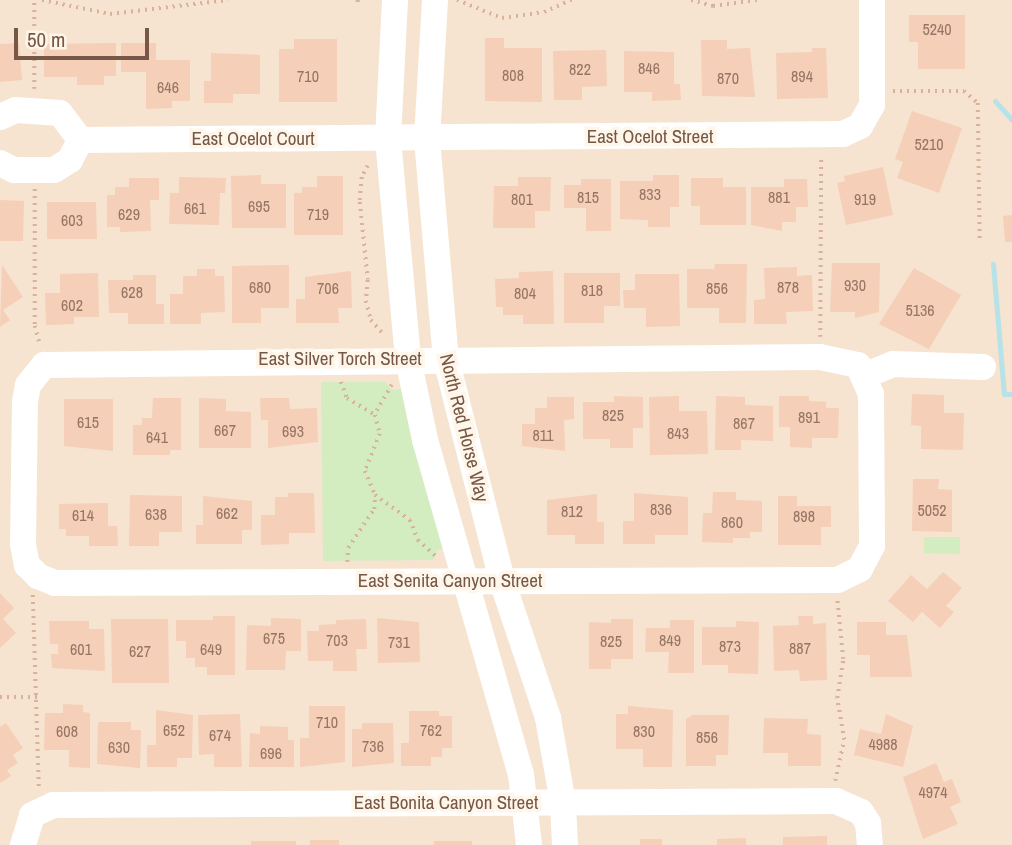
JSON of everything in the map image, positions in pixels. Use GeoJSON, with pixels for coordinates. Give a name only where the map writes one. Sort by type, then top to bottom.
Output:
{"type":"FeatureCollection","features":[{"type":"Feature","properties":{"kind":"street","name":"North Red Horse Way"},"geometry":{"type":"LineString","coordinates":[[395,0],[382,147],[402,368],[466,582],[526,803],[529,845]]}},
{"type":"Feature","properties":{"kind":"street","name":"North Red Horse Way"},"geometry":{"type":"LineString","coordinates":[[435,0],[427,139],[446,359],[502,581],[548,718],[563,803],[565,845]]}},
{"type":"Feature","properties":{"kind":"street"},"geometry":{"type":"LineString","coordinates":[[872,0],[873,91]]}},
{"type":"Feature","properties":{"kind":"street","name":"East Ocelot Street"},"geometry":{"type":"LineString","coordinates":[[427,139],[821,136],[853,131],[867,118],[873,91]]}},
{"type":"Feature","properties":{"kind":"street"},"geometry":{"type":"LineString","coordinates":[[0,117],[16,110],[60,113],[80,140],[70,160],[54,170],[14,170],[0,163]]}},
{"type":"Feature","properties":{"kind":"street","name":"East Ocelot Court"},"geometry":{"type":"LineString","coordinates":[[80,140],[382,147],[427,139]]}},
{"type":"Feature","properties":{"kind":"street","name":"East Silver Torch Street"},"geometry":{"type":"LineString","coordinates":[[38,363],[44,365],[62,361],[402,368],[446,359],[820,357],[862,370]]}},
{"type":"Feature","properties":{"kind":"street"},"geometry":{"type":"LineString","coordinates":[[37,583],[27,565],[23,544],[25,402],[38,363]]}},
{"type":"Feature","properties":{"kind":"street"},"geometry":{"type":"LineString","coordinates":[[849,574],[873,546],[871,394],[862,370],[893,364],[983,367]]}},
{"type":"Feature","properties":{"kind":"street","name":"East Senita Canyon Street"},"geometry":{"type":"LineString","coordinates":[[37,583],[466,582],[849,574]]}},
{"type":"Feature","properties":{"kind":"street","name":"East Bonita Canyon Street"},"geometry":{"type":"LineString","coordinates":[[23,845],[32,815],[53,805],[836,802],[860,812],[868,823],[870,845]]}},
{"type":"Feature","properties":{"kind":"path"},"geometry":{"type":"LineString","coordinates":[[34,0],[34,94]]}},
{"type":"Feature","properties":{"kind":"path"},"geometry":{"type":"LineString","coordinates":[[42,0],[110,14],[228,0]]}},
{"type":"Feature","properties":{"kind":"path"},"geometry":{"type":"LineString","coordinates":[[358,0],[359,6]]}},
{"type":"Feature","properties":{"kind":"path"},"geometry":{"type":"LineString","coordinates":[[455,0],[467,1],[487,15],[502,18],[544,12],[571,0]]}},
{"type":"Feature","properties":{"kind":"path"},"geometry":{"type":"LineString","coordinates":[[691,0],[713,6],[757,0]]}},
{"type":"Feature","properties":{"kind":"path"},"geometry":{"type":"LineString","coordinates":[[873,91],[964,91],[978,103],[979,243]]}},
{"type":"Feature","properties":{"kind":"path"},"geometry":{"type":"LineString","coordinates":[[820,357],[821,136]]}},
{"type":"Feature","properties":{"kind":"path"},"geometry":{"type":"LineString","coordinates":[[382,147],[362,177],[366,301],[371,320],[388,340]]}},
{"type":"Feature","properties":{"kind":"path"},"geometry":{"type":"LineString","coordinates":[[35,180],[38,363]]}},
{"type":"Feature","properties":{"kind":"path"},"geometry":{"type":"LineString","coordinates":[[346,563],[348,548],[374,509],[374,495],[365,471],[380,434],[375,415],[402,368]]}},
{"type":"Feature","properties":{"kind":"path"},"geometry":{"type":"LineString","coordinates":[[341,381],[346,398],[375,415]]}},
{"type":"Feature","properties":{"kind":"path"},"geometry":{"type":"LineString","coordinates":[[374,495],[410,520],[418,540],[443,562]]}},
{"type":"Feature","properties":{"kind":"path"},"geometry":{"type":"LineString","coordinates":[[836,802],[844,740],[837,698],[843,659],[849,574]]}},
{"type":"Feature","properties":{"kind":"path"},"geometry":{"type":"LineString","coordinates":[[37,583],[32,596],[39,789]]}},
{"type":"Feature","properties":{"kind":"path"},"geometry":{"type":"LineString","coordinates":[[0,697],[37,697]]}},
{"type":"Feature","properties":{"kind":"shaded area"},"geometry":{"type":"Polygon","coordinates":[[[0,0],[1012,0],[1012,845],[0,845],[0,0]]]}},
{"type":"Feature","properties":{"kind":"green space"},"geometry":{"type":"Polygon","coordinates":[[[321,382],[385,382],[393,390],[406,388],[448,547],[437,550],[433,560],[323,561],[321,382]]]}},
{"type":"Feature","properties":{"kind":"green space"},"geometry":{"type":"Polygon","coordinates":[[[924,537],[960,537],[960,554],[924,553],[924,537]]]}},
{"type":"Feature","properties":{"kind":"building"},"geometry":{"type":"Polygon","coordinates":[[[909,15],[965,15],[965,69],[918,69],[918,42],[909,42],[909,15]]]}},
{"type":"Feature","properties":{"kind":"building"},"geometry":{"type":"Polygon","coordinates":[[[485,38],[504,38],[504,48],[542,48],[542,102],[485,101],[485,38]]]}},
{"type":"Feature","properties":{"kind":"building"},"geometry":{"type":"Polygon","coordinates":[[[294,39],[337,39],[337,102],[279,102],[279,49],[294,49],[294,39]]]}},
{"type":"Feature","properties":{"kind":"building"},"geometry":{"type":"Polygon","coordinates":[[[701,40],[727,40],[727,49],[750,48],[755,97],[702,96],[701,40]]]}},
{"type":"Feature","properties":{"kind":"building"},"geometry":{"type":"Polygon","coordinates":[[[19,43],[22,80],[0,82],[0,44],[19,43]]]}},
{"type":"Feature","properties":{"kind":"building"},"geometry":{"type":"Polygon","coordinates":[[[116,43],[116,76],[104,76],[104,85],[77,85],[77,77],[44,77],[44,44],[116,43]]]}},
{"type":"Feature","properties":{"kind":"building"},"geometry":{"type":"Polygon","coordinates":[[[121,43],[156,43],[156,60],[190,60],[190,101],[172,101],[172,108],[146,109],[146,72],[121,72],[121,43]]]}},
{"type":"Feature","properties":{"kind":"building"},"geometry":{"type":"Polygon","coordinates":[[[812,48],[826,48],[828,98],[777,99],[776,53],[812,52],[812,48]]]}},
{"type":"Feature","properties":{"kind":"building"},"geometry":{"type":"Polygon","coordinates":[[[606,50],[607,86],[582,87],[582,100],[554,100],[553,51],[606,50]]]}},
{"type":"Feature","properties":{"kind":"building"},"geometry":{"type":"Polygon","coordinates":[[[624,51],[674,52],[674,84],[680,84],[681,100],[652,101],[652,92],[624,92],[624,51]]]}},
{"type":"Feature","properties":{"kind":"building"},"geometry":{"type":"Polygon","coordinates":[[[211,53],[260,55],[260,94],[233,94],[233,103],[204,103],[204,81],[211,81],[211,53]]]}},
{"type":"Feature","properties":{"kind":"building"},"geometry":{"type":"Polygon","coordinates":[[[912,111],[962,128],[939,193],[897,178],[903,162],[895,159],[912,111]]]}},
{"type":"Feature","properties":{"kind":"building"},"geometry":{"type":"Polygon","coordinates":[[[883,167],[893,215],[846,225],[837,183],[845,181],[844,176],[883,167]]]}},
{"type":"Feature","properties":{"kind":"building"},"geometry":{"type":"Polygon","coordinates":[[[261,175],[261,184],[286,184],[286,228],[232,228],[231,176],[261,175]]]}},
{"type":"Feature","properties":{"kind":"building"},"geometry":{"type":"Polygon","coordinates":[[[653,175],[679,175],[679,207],[670,207],[670,227],[648,227],[648,220],[620,219],[620,181],[653,181],[653,175]]]}},
{"type":"Feature","properties":{"kind":"building"},"geometry":{"type":"Polygon","coordinates":[[[317,176],[343,176],[343,235],[294,235],[294,193],[302,193],[302,187],[317,187],[317,176]]]}},
{"type":"Feature","properties":{"kind":"building"},"geometry":{"type":"Polygon","coordinates":[[[179,177],[226,178],[225,193],[220,193],[219,225],[169,224],[170,193],[179,193],[179,177]]]}},
{"type":"Feature","properties":{"kind":"building"},"geometry":{"type":"Polygon","coordinates":[[[518,177],[551,177],[550,211],[535,211],[535,228],[493,228],[494,186],[518,186],[518,177]]]}},
{"type":"Feature","properties":{"kind":"building"},"geometry":{"type":"Polygon","coordinates":[[[129,178],[159,178],[159,200],[150,200],[151,231],[120,232],[120,227],[107,227],[107,195],[115,195],[115,187],[129,187],[129,178]]]}},
{"type":"Feature","properties":{"kind":"building"},"geometry":{"type":"Polygon","coordinates":[[[691,178],[723,178],[723,187],[746,187],[746,225],[700,225],[700,206],[691,206],[691,178]]]}},
{"type":"Feature","properties":{"kind":"building"},"geometry":{"type":"Polygon","coordinates":[[[581,179],[611,179],[611,231],[586,231],[586,208],[564,208],[564,185],[581,185],[581,179]]]}},
{"type":"Feature","properties":{"kind":"building"},"geometry":{"type":"Polygon","coordinates":[[[784,179],[807,179],[808,207],[796,207],[796,222],[782,222],[782,231],[751,225],[751,187],[784,187],[784,179]]]}},
{"type":"Feature","properties":{"kind":"building"},"geometry":{"type":"Polygon","coordinates":[[[0,200],[24,201],[23,241],[0,241],[0,200]]]}},
{"type":"Feature","properties":{"kind":"building"},"geometry":{"type":"Polygon","coordinates":[[[47,202],[96,202],[97,239],[47,239],[47,202]]]}},
{"type":"Feature","properties":{"kind":"building"},"geometry":{"type":"Polygon","coordinates":[[[1012,215],[1012,242],[1005,242],[1003,216],[1012,215]]]}},
{"type":"Feature","properties":{"kind":"building"},"geometry":{"type":"Polygon","coordinates":[[[832,263],[880,263],[879,312],[855,318],[855,312],[830,312],[832,263]]]}},
{"type":"Feature","properties":{"kind":"building"},"geometry":{"type":"Polygon","coordinates":[[[715,264],[747,264],[746,323],[719,323],[719,308],[687,308],[687,269],[714,269],[715,264]]]}},
{"type":"Feature","properties":{"kind":"building"},"geometry":{"type":"Polygon","coordinates":[[[2,265],[23,297],[3,310],[10,320],[0,327],[2,265]]]}},
{"type":"Feature","properties":{"kind":"building"},"geometry":{"type":"Polygon","coordinates":[[[289,265],[289,308],[261,308],[261,323],[232,323],[232,266],[289,265]]]}},
{"type":"Feature","properties":{"kind":"building"},"geometry":{"type":"Polygon","coordinates":[[[797,267],[797,276],[812,275],[813,311],[786,312],[787,324],[754,324],[754,300],[765,299],[764,268],[797,267]]]}},
{"type":"Feature","properties":{"kind":"building"},"geometry":{"type":"Polygon","coordinates":[[[914,268],[961,295],[929,349],[879,324],[914,268]]]}},
{"type":"Feature","properties":{"kind":"building"},"geometry":{"type":"Polygon","coordinates":[[[197,269],[215,269],[215,276],[224,276],[225,312],[201,313],[201,324],[170,324],[170,294],[183,294],[183,276],[197,276],[197,269]]]}},
{"type":"Feature","properties":{"kind":"building"},"geometry":{"type":"Polygon","coordinates":[[[351,271],[352,308],[338,308],[339,323],[296,323],[296,299],[305,299],[305,277],[351,271]]]}},
{"type":"Feature","properties":{"kind":"building"},"geometry":{"type":"Polygon","coordinates":[[[553,271],[554,324],[523,324],[523,315],[503,315],[503,307],[496,307],[495,279],[519,278],[519,272],[553,271]]]}},
{"type":"Feature","properties":{"kind":"building"},"geometry":{"type":"Polygon","coordinates":[[[98,273],[99,317],[74,317],[74,324],[46,325],[45,293],[60,293],[60,274],[98,273]]]}},
{"type":"Feature","properties":{"kind":"building"},"geometry":{"type":"Polygon","coordinates":[[[564,273],[620,273],[620,306],[604,306],[604,323],[564,323],[564,273]]]}},
{"type":"Feature","properties":{"kind":"building"},"geometry":{"type":"Polygon","coordinates":[[[635,274],[679,274],[680,326],[646,327],[646,308],[624,308],[623,290],[635,290],[635,274]]]}},
{"type":"Feature","properties":{"kind":"building"},"geometry":{"type":"Polygon","coordinates":[[[133,275],[156,275],[156,304],[164,304],[164,324],[128,324],[128,313],[109,313],[108,280],[133,280],[133,275]]]}},
{"type":"Feature","properties":{"kind":"building"},"geometry":{"type":"Polygon","coordinates":[[[912,394],[944,395],[944,413],[964,413],[963,450],[921,449],[921,426],[911,425],[912,394]]]}},
{"type":"Feature","properties":{"kind":"building"},"geometry":{"type":"Polygon","coordinates":[[[614,396],[643,397],[643,428],[633,428],[633,448],[610,448],[610,439],[583,439],[583,402],[614,402],[614,396]]]}},
{"type":"Feature","properties":{"kind":"building"},"geometry":{"type":"Polygon","coordinates":[[[679,396],[679,411],[707,411],[708,454],[650,455],[649,397],[679,396]]]}},
{"type":"Feature","properties":{"kind":"building"},"geometry":{"type":"Polygon","coordinates":[[[716,396],[745,397],[745,405],[773,406],[773,441],[741,440],[741,450],[715,450],[716,396]]]}},
{"type":"Feature","properties":{"kind":"building"},"geometry":{"type":"Polygon","coordinates":[[[779,396],[809,396],[809,401],[826,402],[826,408],[839,408],[838,438],[812,438],[812,448],[790,447],[790,427],[779,427],[779,396]]]}},
{"type":"Feature","properties":{"kind":"building"},"geometry":{"type":"Polygon","coordinates":[[[547,397],[574,397],[574,419],[564,420],[565,451],[522,446],[522,424],[535,424],[535,408],[547,408],[547,397]]]}},
{"type":"Feature","properties":{"kind":"building"},"geometry":{"type":"Polygon","coordinates":[[[153,398],[181,398],[181,450],[170,450],[170,455],[133,455],[133,425],[142,425],[142,418],[152,418],[153,398]]]}},
{"type":"Feature","properties":{"kind":"building"},"geometry":{"type":"Polygon","coordinates":[[[199,398],[226,399],[226,411],[251,412],[251,448],[199,448],[199,398]]]}},
{"type":"Feature","properties":{"kind":"building"},"geometry":{"type":"Polygon","coordinates":[[[260,398],[289,398],[290,409],[317,408],[318,442],[268,448],[268,420],[261,420],[260,398]]]}},
{"type":"Feature","properties":{"kind":"building"},"geometry":{"type":"Polygon","coordinates":[[[64,399],[113,399],[113,451],[64,446],[64,399]]]}},
{"type":"Feature","properties":{"kind":"building"},"geometry":{"type":"Polygon","coordinates":[[[913,479],[939,479],[938,489],[952,490],[952,532],[912,531],[913,479]]]}},
{"type":"Feature","properties":{"kind":"building"},"geometry":{"type":"Polygon","coordinates":[[[713,492],[736,492],[736,500],[762,501],[762,532],[750,532],[750,538],[733,538],[733,543],[702,542],[703,513],[712,513],[713,492]]]}},
{"type":"Feature","properties":{"kind":"building"},"geometry":{"type":"Polygon","coordinates":[[[288,493],[314,493],[315,533],[289,533],[289,544],[261,545],[261,515],[275,515],[275,497],[288,497],[288,493]]]}},
{"type":"Feature","properties":{"kind":"building"},"geometry":{"type":"Polygon","coordinates":[[[634,493],[688,497],[688,535],[655,535],[655,544],[623,544],[623,521],[634,521],[634,493]]]}},
{"type":"Feature","properties":{"kind":"building"},"geometry":{"type":"Polygon","coordinates":[[[597,494],[597,522],[604,522],[604,544],[575,544],[575,535],[547,535],[547,500],[597,494]]]}},
{"type":"Feature","properties":{"kind":"building"},"geometry":{"type":"Polygon","coordinates":[[[130,495],[182,496],[182,532],[159,532],[159,546],[129,546],[130,495]]]}},
{"type":"Feature","properties":{"kind":"building"},"geometry":{"type":"Polygon","coordinates":[[[203,496],[252,501],[252,530],[242,530],[242,544],[196,544],[196,525],[203,525],[203,496]]]}},
{"type":"Feature","properties":{"kind":"building"},"geometry":{"type":"Polygon","coordinates":[[[778,496],[797,496],[797,506],[831,506],[831,527],[821,527],[821,545],[778,545],[778,496]]]}},
{"type":"Feature","properties":{"kind":"building"},"geometry":{"type":"Polygon","coordinates":[[[108,503],[108,526],[117,526],[118,546],[89,546],[89,536],[66,536],[66,529],[59,529],[59,504],[108,503]]]}},
{"type":"Feature","properties":{"kind":"building"},"geometry":{"type":"Polygon","coordinates":[[[943,572],[962,588],[946,606],[954,612],[940,628],[922,612],[913,622],[888,601],[911,575],[927,589],[943,572]]]}},
{"type":"Feature","properties":{"kind":"building"},"geometry":{"type":"Polygon","coordinates":[[[0,593],[14,608],[3,619],[16,633],[0,648],[0,593]]]}},
{"type":"Feature","properties":{"kind":"building"},"geometry":{"type":"Polygon","coordinates":[[[213,616],[235,616],[235,675],[207,675],[207,667],[195,667],[195,658],[186,658],[186,641],[176,641],[176,620],[213,620],[213,616]]]}},
{"type":"Feature","properties":{"kind":"building"},"geometry":{"type":"Polygon","coordinates":[[[798,616],[813,616],[813,624],[826,623],[827,680],[800,681],[799,670],[774,671],[773,626],[799,625],[798,616]]]}},
{"type":"Feature","properties":{"kind":"building"},"geometry":{"type":"Polygon","coordinates":[[[271,618],[301,619],[301,651],[286,651],[285,670],[246,670],[247,625],[271,626],[271,618]]]}},
{"type":"Feature","properties":{"kind":"building"},"geometry":{"type":"Polygon","coordinates":[[[377,618],[419,622],[420,662],[378,663],[377,618]]]}},
{"type":"Feature","properties":{"kind":"building"},"geometry":{"type":"Polygon","coordinates":[[[111,619],[168,619],[169,683],[112,683],[111,619]]]}},
{"type":"Feature","properties":{"kind":"building"},"geometry":{"type":"Polygon","coordinates":[[[366,619],[367,649],[356,649],[357,671],[333,671],[333,661],[308,661],[307,631],[319,631],[319,625],[336,624],[336,620],[366,619]]]}},
{"type":"Feature","properties":{"kind":"building"},"geometry":{"type":"Polygon","coordinates":[[[611,619],[633,619],[633,659],[611,659],[611,669],[589,669],[589,622],[611,623],[611,619]]]}},
{"type":"Feature","properties":{"kind":"building"},"geometry":{"type":"Polygon","coordinates":[[[670,620],[694,620],[694,673],[668,673],[669,652],[645,652],[646,628],[670,628],[670,620]]]}},
{"type":"Feature","properties":{"kind":"building"},"geometry":{"type":"Polygon","coordinates":[[[49,621],[89,621],[89,629],[104,629],[105,671],[52,668],[51,654],[58,654],[58,644],[50,644],[49,621]]]}},
{"type":"Feature","properties":{"kind":"building"},"geometry":{"type":"Polygon","coordinates":[[[736,621],[759,622],[758,674],[728,673],[728,665],[702,665],[702,627],[736,627],[736,621]]]}},
{"type":"Feature","properties":{"kind":"building"},"geometry":{"type":"Polygon","coordinates":[[[857,622],[886,622],[886,635],[907,635],[912,677],[870,677],[870,655],[857,655],[857,622]]]}},
{"type":"Feature","properties":{"kind":"building"},"geometry":{"type":"Polygon","coordinates":[[[63,704],[83,705],[83,712],[90,713],[90,768],[69,767],[69,750],[44,750],[45,713],[63,713],[63,704]]]}},
{"type":"Feature","properties":{"kind":"building"},"geometry":{"type":"Polygon","coordinates":[[[309,706],[345,706],[345,762],[300,767],[300,738],[309,738],[309,706]]]}},
{"type":"Feature","properties":{"kind":"building"},"geometry":{"type":"Polygon","coordinates":[[[628,706],[673,710],[672,767],[643,767],[643,749],[616,749],[616,714],[628,714],[628,706]]]}},
{"type":"Feature","properties":{"kind":"building"},"geometry":{"type":"Polygon","coordinates":[[[156,710],[193,715],[192,758],[177,758],[177,767],[147,767],[147,745],[156,745],[156,710]]]}},
{"type":"Feature","properties":{"kind":"building"},"geometry":{"type":"Polygon","coordinates":[[[409,711],[439,711],[439,716],[452,716],[452,748],[442,748],[442,757],[431,757],[431,766],[401,766],[401,743],[409,743],[409,711]]]}},
{"type":"Feature","properties":{"kind":"building"},"geometry":{"type":"Polygon","coordinates":[[[240,714],[242,767],[214,767],[214,754],[199,755],[198,715],[240,714]]]}},
{"type":"Feature","properties":{"kind":"building"},"geometry":{"type":"Polygon","coordinates":[[[886,714],[913,726],[903,767],[854,755],[860,729],[881,734],[886,714]]]}},
{"type":"Feature","properties":{"kind":"building"},"geometry":{"type":"Polygon","coordinates":[[[693,715],[729,715],[728,755],[716,755],[716,766],[686,766],[686,719],[693,715]]]}},
{"type":"Feature","properties":{"kind":"building"},"geometry":{"type":"Polygon","coordinates":[[[764,718],[808,719],[807,734],[821,735],[821,766],[788,766],[788,753],[763,753],[764,718]]]}},
{"type":"Feature","properties":{"kind":"building"},"geometry":{"type":"Polygon","coordinates":[[[98,722],[131,722],[131,730],[141,730],[140,768],[97,764],[98,722]]]}},
{"type":"Feature","properties":{"kind":"building"},"geometry":{"type":"Polygon","coordinates":[[[6,723],[23,748],[13,755],[18,763],[7,770],[11,776],[0,783],[0,727],[6,723]]]}},
{"type":"Feature","properties":{"kind":"building"},"geometry":{"type":"Polygon","coordinates":[[[362,723],[393,723],[394,763],[352,767],[352,729],[362,729],[362,723]]]}},
{"type":"Feature","properties":{"kind":"building"},"geometry":{"type":"Polygon","coordinates":[[[260,726],[288,727],[288,740],[294,740],[294,767],[249,767],[250,733],[260,734],[260,726]]]}},
{"type":"Feature","properties":{"kind":"building"},"geometry":{"type":"Polygon","coordinates":[[[936,763],[944,782],[952,779],[961,802],[950,807],[958,824],[923,839],[903,777],[936,763]]]}},
{"type":"Feature","properties":{"kind":"building"},"geometry":{"type":"Polygon","coordinates":[[[827,836],[827,845],[783,845],[783,837],[827,836]]]}},
{"type":"Feature","properties":{"kind":"building"},"geometry":{"type":"Polygon","coordinates":[[[746,838],[746,845],[717,845],[717,839],[746,838]]]}},
{"type":"Feature","properties":{"kind":"building"},"geometry":{"type":"Polygon","coordinates":[[[640,839],[662,839],[662,845],[640,845],[640,839]]]}},
{"type":"Feature","properties":{"kind":"building"},"geometry":{"type":"Polygon","coordinates":[[[310,840],[339,840],[339,845],[310,845],[310,840]]]}},
{"type":"Feature","properties":{"kind":"building"},"geometry":{"type":"Polygon","coordinates":[[[251,841],[296,841],[296,845],[251,845],[251,841]]]}},
{"type":"Feature","properties":{"kind":"building"},"geometry":{"type":"Polygon","coordinates":[[[434,841],[472,841],[472,845],[434,845],[434,841]]]}},
{"type":"Feature","properties":{"kind":"waterway"},"geometry":{"type":"LineString","coordinates":[[995,101],[1012,120]]}},
{"type":"Feature","properties":{"kind":"waterway"},"geometry":{"type":"LineString","coordinates":[[993,264],[1004,394],[1012,394]]}}]}
